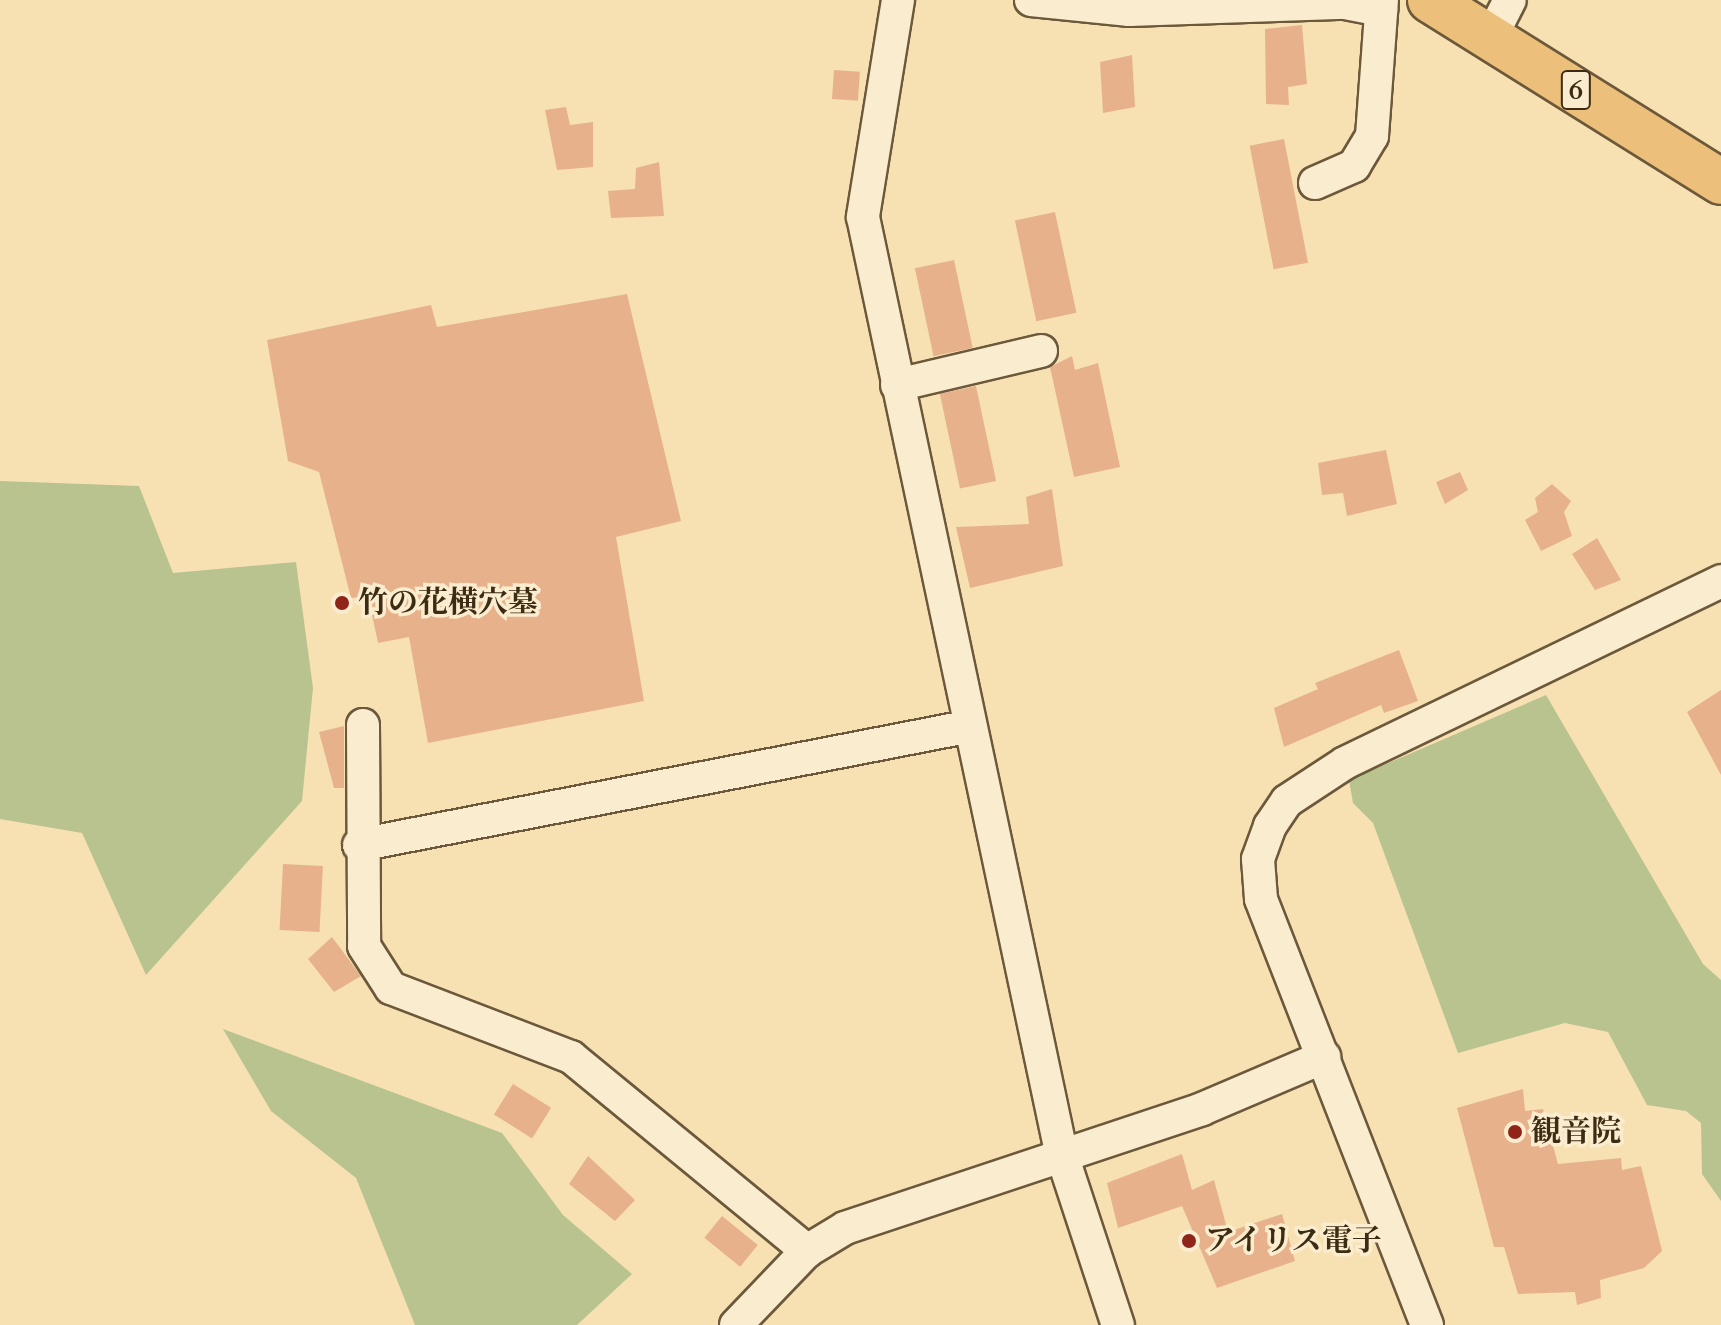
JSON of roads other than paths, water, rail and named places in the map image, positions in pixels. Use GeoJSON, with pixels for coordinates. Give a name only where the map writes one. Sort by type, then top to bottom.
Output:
{"type":"FeatureCollection","features":[{"type":"Feature","properties":{"kind":"highway","name":"6"},"geometry":{"type":"LineString","coordinates":[[1430,0],[1501,18],[1721,182]]}},
{"type":"Feature","properties":{"kind":"street"},"geometry":{"type":"LineString","coordinates":[[898,0],[863,217],[966,727],[1061,1152],[1118,1325]]}},
{"type":"Feature","properties":{"kind":"street"},"geometry":{"type":"LineString","coordinates":[[1031,0],[1129,10],[1345,3],[1381,5],[1372,136],[1354,166],[1315,183]]}},
{"type":"Feature","properties":{"kind":"street"},"geometry":{"type":"LineString","coordinates":[[897,385],[1041,351]]}},
{"type":"Feature","properties":{"kind":"street"},"geometry":{"type":"LineString","coordinates":[[1427,1325],[1261,899],[1258,859],[1287,801],[1345,763],[1721,581]]}},
{"type":"Feature","properties":{"kind":"street"},"geometry":{"type":"LineString","coordinates":[[363,725],[359,845],[364,946],[391,988],[571,1057],[807,1251]]}},
{"type":"Feature","properties":{"kind":"street"},"geometry":{"type":"LineString","coordinates":[[359,845],[966,727]]}},
{"type":"Feature","properties":{"kind":"street"},"geometry":{"type":"LineString","coordinates":[[736,1325],[807,1251],[845,1228],[1061,1152],[1202,1109],[1324,1057]]}},
{"type":"Feature","properties":{"kind":"place","name":"竹の花横穴墓"},"geometry":{"type":"Point","coordinates":[342,603]}},
{"type":"Feature","properties":{"kind":"place","name":"観音院"},"geometry":{"type":"Point","coordinates":[1515,1132]}},
{"type":"Feature","properties":{"kind":"place","name":"アイリス電子"},"geometry":{"type":"Point","coordinates":[1189,1241]}}]}
